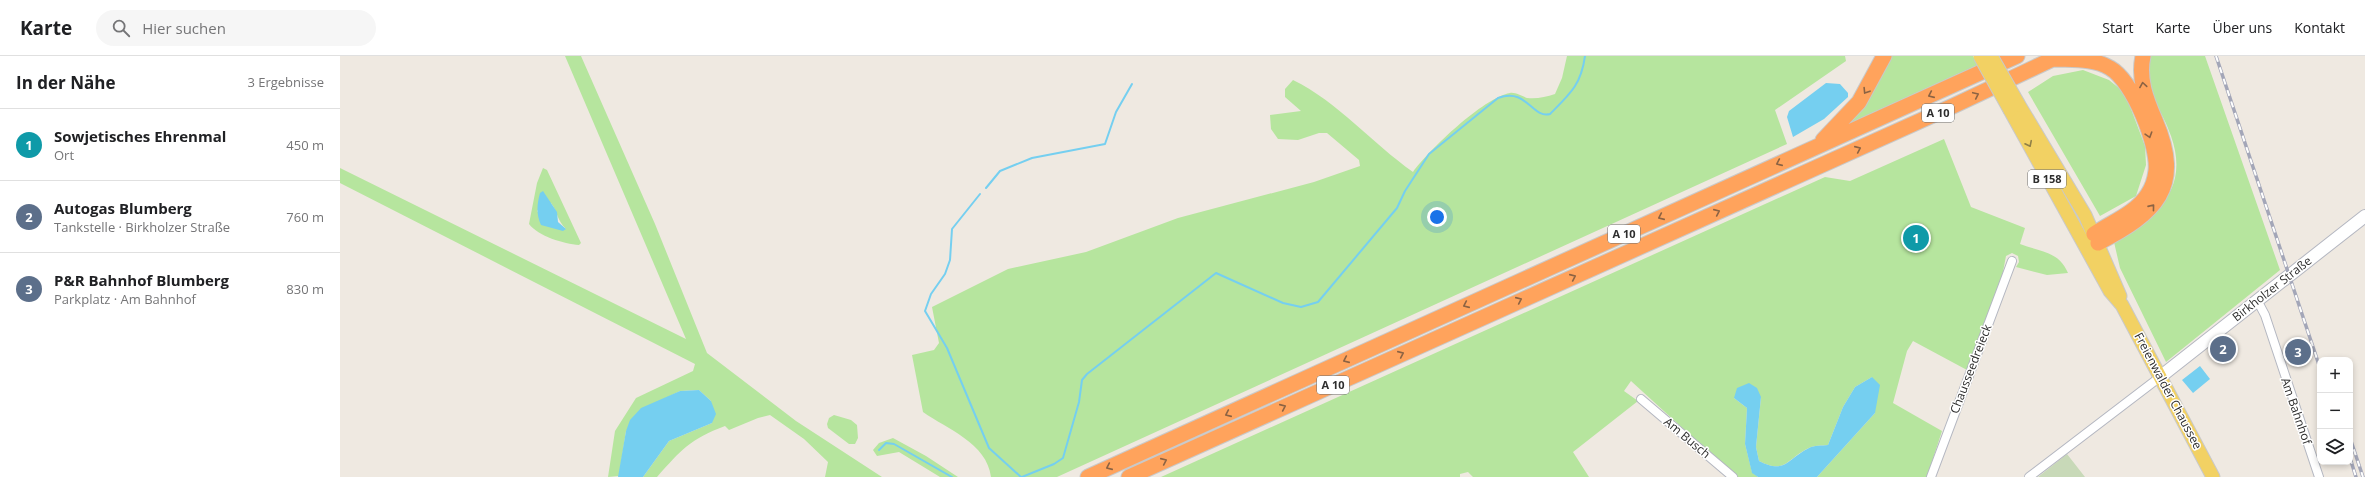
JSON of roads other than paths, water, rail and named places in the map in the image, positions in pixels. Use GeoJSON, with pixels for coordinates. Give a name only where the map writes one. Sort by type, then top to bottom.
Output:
{"type":"FeatureCollection","features":[{"type":"Feature","properties":{"kind":"highway"},"geometry":{"type":"LineString","coordinates":[[1815,147],[1860,102],[1884,56]]}},
{"type":"Feature","properties":{"kind":"highway","name":"A 10"},"geometry":{"type":"LineString","coordinates":[[1088,477],[2017,56]]}},
{"type":"Feature","properties":{"kind":"highway"},"geometry":{"type":"LineString","coordinates":[[2090,241],[2138,221],[2157,201],[2168,175],[2166,151],[2145,96],[2141,70],[2144,56]]}},
{"type":"Feature","properties":{"kind":"highway"},"geometry":{"type":"LineString","coordinates":[[2056,57],[2102,63],[2119,75],[2136,102],[2154,151],[2156,172],[2147,195],[2132,211],[2090,241]]}},
{"type":"Feature","properties":{"kind":"highway","name":"A 10"},"geometry":{"type":"LineString","coordinates":[[1128,477],[2056,57]]}},
{"type":"Feature","properties":{"kind":"main road","name":"B 158"},"geometry":{"type":"LineString","coordinates":[[1980,56],[2015,107]]}},
{"type":"Feature","properties":{"kind":"main road","name":"B 158"},"geometry":{"type":"LineString","coordinates":[[1991,56],[2015,107]]}},
{"type":"Feature","properties":{"kind":"main road","name":"Freienwalder Chaussee"},"geometry":{"type":"LineString","coordinates":[[2015,107],[2090,241],[2118,287],[2122,305],[2213,477]]}},
{"type":"Feature","properties":{"kind":"main road","name":"Birkholzer Straße"},"geometry":{"type":"LineString","coordinates":[[2160,377],[2365,216]]}},
{"type":"Feature","properties":{"kind":"street","name":"Chausseedreieck"},"geometry":{"type":"LineString","coordinates":[[1931,477],[2012,261]]}},
{"type":"Feature","properties":{"kind":"street","name":"Am Bahnhof"},"geometry":{"type":"LineString","coordinates":[[2257,300],[2265,315],[2319,477]]}},
{"type":"Feature","properties":{"kind":"street"},"geometry":{"type":"LineString","coordinates":[[2029,477],[2160,377]]}},
{"type":"Feature","properties":{"kind":"street","name":"Am Busch"},"geometry":{"type":"LineString","coordinates":[[1641,399],[1733,477]]}},
{"type":"Feature","properties":{"kind":"water"},"geometry":{"type":"Polygon","coordinates":[[[1826,83],[1840,84],[1848,93],[1848,97],[1824,119],[1793,137],[1787,117],[1789,111],[1826,83]]]}},
{"type":"Feature","properties":{"kind":"water"},"geometry":{"type":"Polygon","coordinates":[[[543,191],[557,212],[558,222],[566,229],[563,231],[541,225],[538,217],[538,205],[540,193],[543,191]]]}},
{"type":"Feature","properties":{"kind":"water"},"geometry":{"type":"Polygon","coordinates":[[[2200,366],[2210,379],[2193,393],[2182,380],[2200,366]]]}},
{"type":"Feature","properties":{"kind":"water"},"geometry":{"type":"Polygon","coordinates":[[[1872,377],[1880,385],[1875,413],[1817,477],[1758,477],[1752,473],[1745,444],[1747,408],[1734,398],[1737,388],[1749,383],[1757,388],[1761,397],[1756,447],[1759,461],[1768,465],[1781,466],[1811,447],[1828,445],[1843,407],[1855,387],[1872,377]]]}},
{"type":"Feature","properties":{"kind":"water"},"geometry":{"type":"Polygon","coordinates":[[[699,390],[711,401],[716,414],[712,423],[669,441],[643,477],[618,477],[626,431],[630,420],[641,408],[680,391],[699,390]]]}},
{"type":"Feature","properties":{"kind":"waterway"},"geometry":{"type":"LineString","coordinates":[[1022,477],[1054,464],[1063,458],[1079,402],[1082,380],[1087,374],[1216,273],[1283,303],[1301,307],[1318,302],[1397,208],[1405,191],[1429,154],[1498,98],[1508,96],[1516,97],[1538,112],[1550,114],[1574,88],[1581,74],[1585,56]]}},
{"type":"Feature","properties":{"kind":"waterway"},"geometry":{"type":"LineString","coordinates":[[986,188],[1000,171],[1032,158],[1105,144],[1116,112],[1132,84]]}},
{"type":"Feature","properties":{"kind":"waterway"},"geometry":{"type":"LineString","coordinates":[[980,194],[952,229],[950,260],[945,274],[931,294],[925,311],[947,348],[989,448],[1021,477]]}},
{"type":"Feature","properties":{"kind":"waterway"},"geometry":{"type":"LineString","coordinates":[[879,450],[886,443],[894,444],[952,477]]}},
{"type":"Feature","properties":{"kind":"railway"},"geometry":{"type":"LineString","coordinates":[[2216,56],[2317,359]]}},
{"type":"Feature","properties":{"kind":"railway"},"geometry":{"type":"LineString","coordinates":[[2353,447],[2363,477]]}},
{"type":"Feature","properties":{"kind":"railway"},"geometry":{"type":"LineString","coordinates":[[2352,465],[2356,477]]}},
{"type":"Feature","properties":{"kind":"place","name":"Sowjetisches Ehrenmal"},"geometry":{"type":"Point","coordinates":[1916,238]}},
{"type":"Feature","properties":{"kind":"place","name":"Autogas Blumberg"},"geometry":{"type":"Point","coordinates":[2223,349]}},
{"type":"Feature","properties":{"kind":"place","name":"P&R Bahnhof Blumberg"},"geometry":{"type":"Point","coordinates":[2298,352]}}]}
